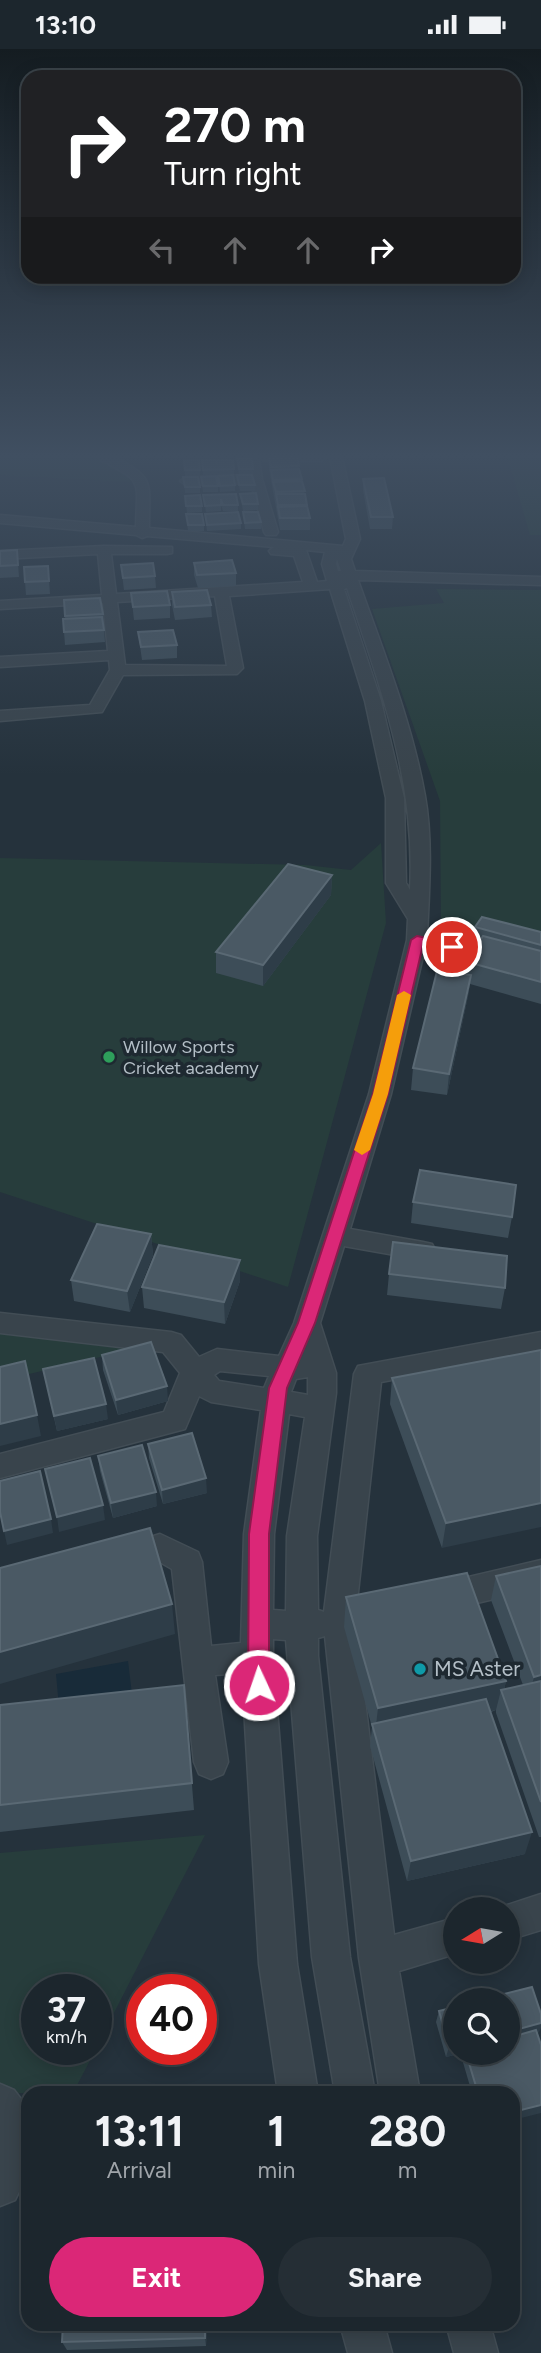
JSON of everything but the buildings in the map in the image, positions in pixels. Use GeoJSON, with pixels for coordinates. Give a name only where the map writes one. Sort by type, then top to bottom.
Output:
{"type":"FeatureCollection","features":[{"type":"Feature","properties":{"kind":"street"},"geometry":{"type":"LineString","coordinates":[[0,716],[96,709],[118,662],[105,560]]}},
{"type":"Feature","properties":{"kind":"street"},"geometry":{"type":"LineString","coordinates":[[303,560],[312,586]]}},
{"type":"Feature","properties":{"kind":"street"},"geometry":{"type":"LineString","coordinates":[[331,560],[329,564],[373,701],[395,798],[396,883],[416,916]]}},
{"type":"Feature","properties":{"kind":"street"},"geometry":{"type":"LineString","coordinates":[[297,2086],[278,1964],[257,1641],[259,1534],[278,1388],[307,1323],[380,1094],[417,940],[416,916],[420,882],[417,798],[393,700],[344,560]]}},
{"type":"Feature","properties":{"kind":"street"},"geometry":{"type":"LineString","coordinates":[[0,605],[312,586],[334,580],[541,582]]}},
{"type":"Feature","properties":{"kind":"street"},"geometry":{"type":"LineString","coordinates":[[0,663],[118,662],[231,671],[234,668],[221,592]]}},
{"type":"Feature","properties":{"kind":"street"},"geometry":{"type":"LineString","coordinates":[[417,940],[541,971]]}},
{"type":"Feature","properties":{"kind":"street"},"geometry":{"type":"LineString","coordinates":[[334,1235],[453,1256]]}},
{"type":"Feature","properties":{"kind":"street"},"geometry":{"type":"LineString","coordinates":[[0,1323],[171,1342],[211,1391],[320,1408]]}},
{"type":"Feature","properties":{"kind":"street"},"geometry":{"type":"LineString","coordinates":[[307,1323],[322,1373],[320,1408],[302,1536],[302,1656],[331,1957],[354,2086]]}},
{"type":"Feature","properties":{"kind":"street"},"geometry":{"type":"LineString","coordinates":[[398,2086],[378,1958],[352,1617],[369,1374],[541,1342]]}},
{"type":"Feature","properties":{"kind":"street"},"geometry":{"type":"LineString","coordinates":[[0,1466],[175,1420],[194,1373],[217,1360],[288,1366],[322,1373]]}},
{"type":"Feature","properties":{"kind":"street"},"geometry":{"type":"LineString","coordinates":[[93,1566],[160,1547],[187,1562],[211,1762]]}},
{"type":"Feature","properties":{"kind":"street"},"geometry":{"type":"LineString","coordinates":[[420,1602],[541,1574]]}},
{"type":"Feature","properties":{"kind":"street"},"geometry":{"type":"LineString","coordinates":[[197,1662],[303,1626],[352,1617]]}},
{"type":"Feature","properties":{"kind":"street"},"geometry":{"type":"LineString","coordinates":[[520,1918],[541,1912]]}},
{"type":"Feature","properties":{"kind":"street"},"geometry":{"type":"LineString","coordinates":[[378,1958],[443,1939]]}},
{"type":"Feature","properties":{"kind":"street"},"geometry":{"type":"LineString","coordinates":[[0,2104],[11,2115],[18,2150],[0,2185]]}},
{"type":"Feature","properties":{"kind":"street"},"geometry":{"type":"LineString","coordinates":[[470,2331],[476,2353]]}},
{"type":"Feature","properties":{"kind":"green space"},"geometry":{"type":"Polygon","coordinates":[[[436,589],[541,590],[541,948],[441,924],[440,801],[372,609],[444,603],[436,589]]]}},
{"type":"Feature","properties":{"kind":"green space","name":"Willow Sports Cricket academy"},"geometry":{"type":"Polygon","coordinates":[[[381,843],[386,923],[288,1287],[0,1192],[0,858],[305,865],[351,870],[381,843]]]}},
{"type":"Feature","properties":{"kind":"green space"},"geometry":{"type":"Polygon","coordinates":[[[0,1334],[146,1346],[0,1381],[0,1334]]]}},
{"type":"Feature","properties":{"kind":"green space"},"geometry":{"type":"Polygon","coordinates":[[[205,1835],[134,1974],[126,1974],[126,1989],[112,2017],[112,1974],[21,1974],[21,2065],[88,2065],[77,2086],[21,2086],[21,2093],[0,2094],[0,1853],[205,1835]]]}},
{"type":"Feature","properties":{"kind":"water"},"geometry":{"type":"Polygon","coordinates":[[[128,1661],[132,1694],[59,1707],[56,1674],[128,1661]]]}},
{"type":"Feature","properties":{"kind":"slow traffic"},"geometry":{"type":"LineString","coordinates":[[362,1150],[380,1094],[404,995]]}},
{"type":"Feature","properties":{"kind":"place","name":"Willow Sports Cricket academy"},"geometry":{"type":"Point","coordinates":[109,1057]}},
{"type":"Feature","properties":{"kind":"place","name":"MS Aster"},"geometry":{"type":"Point","coordinates":[420,1669]}},
{"type":"Feature","properties":{"kind":"route"},"geometry":{"type":"LineString","coordinates":[[259,1685],[259,1534],[278,1388],[307,1323],[380,1094],[417,940],[452,947]]}}]}
